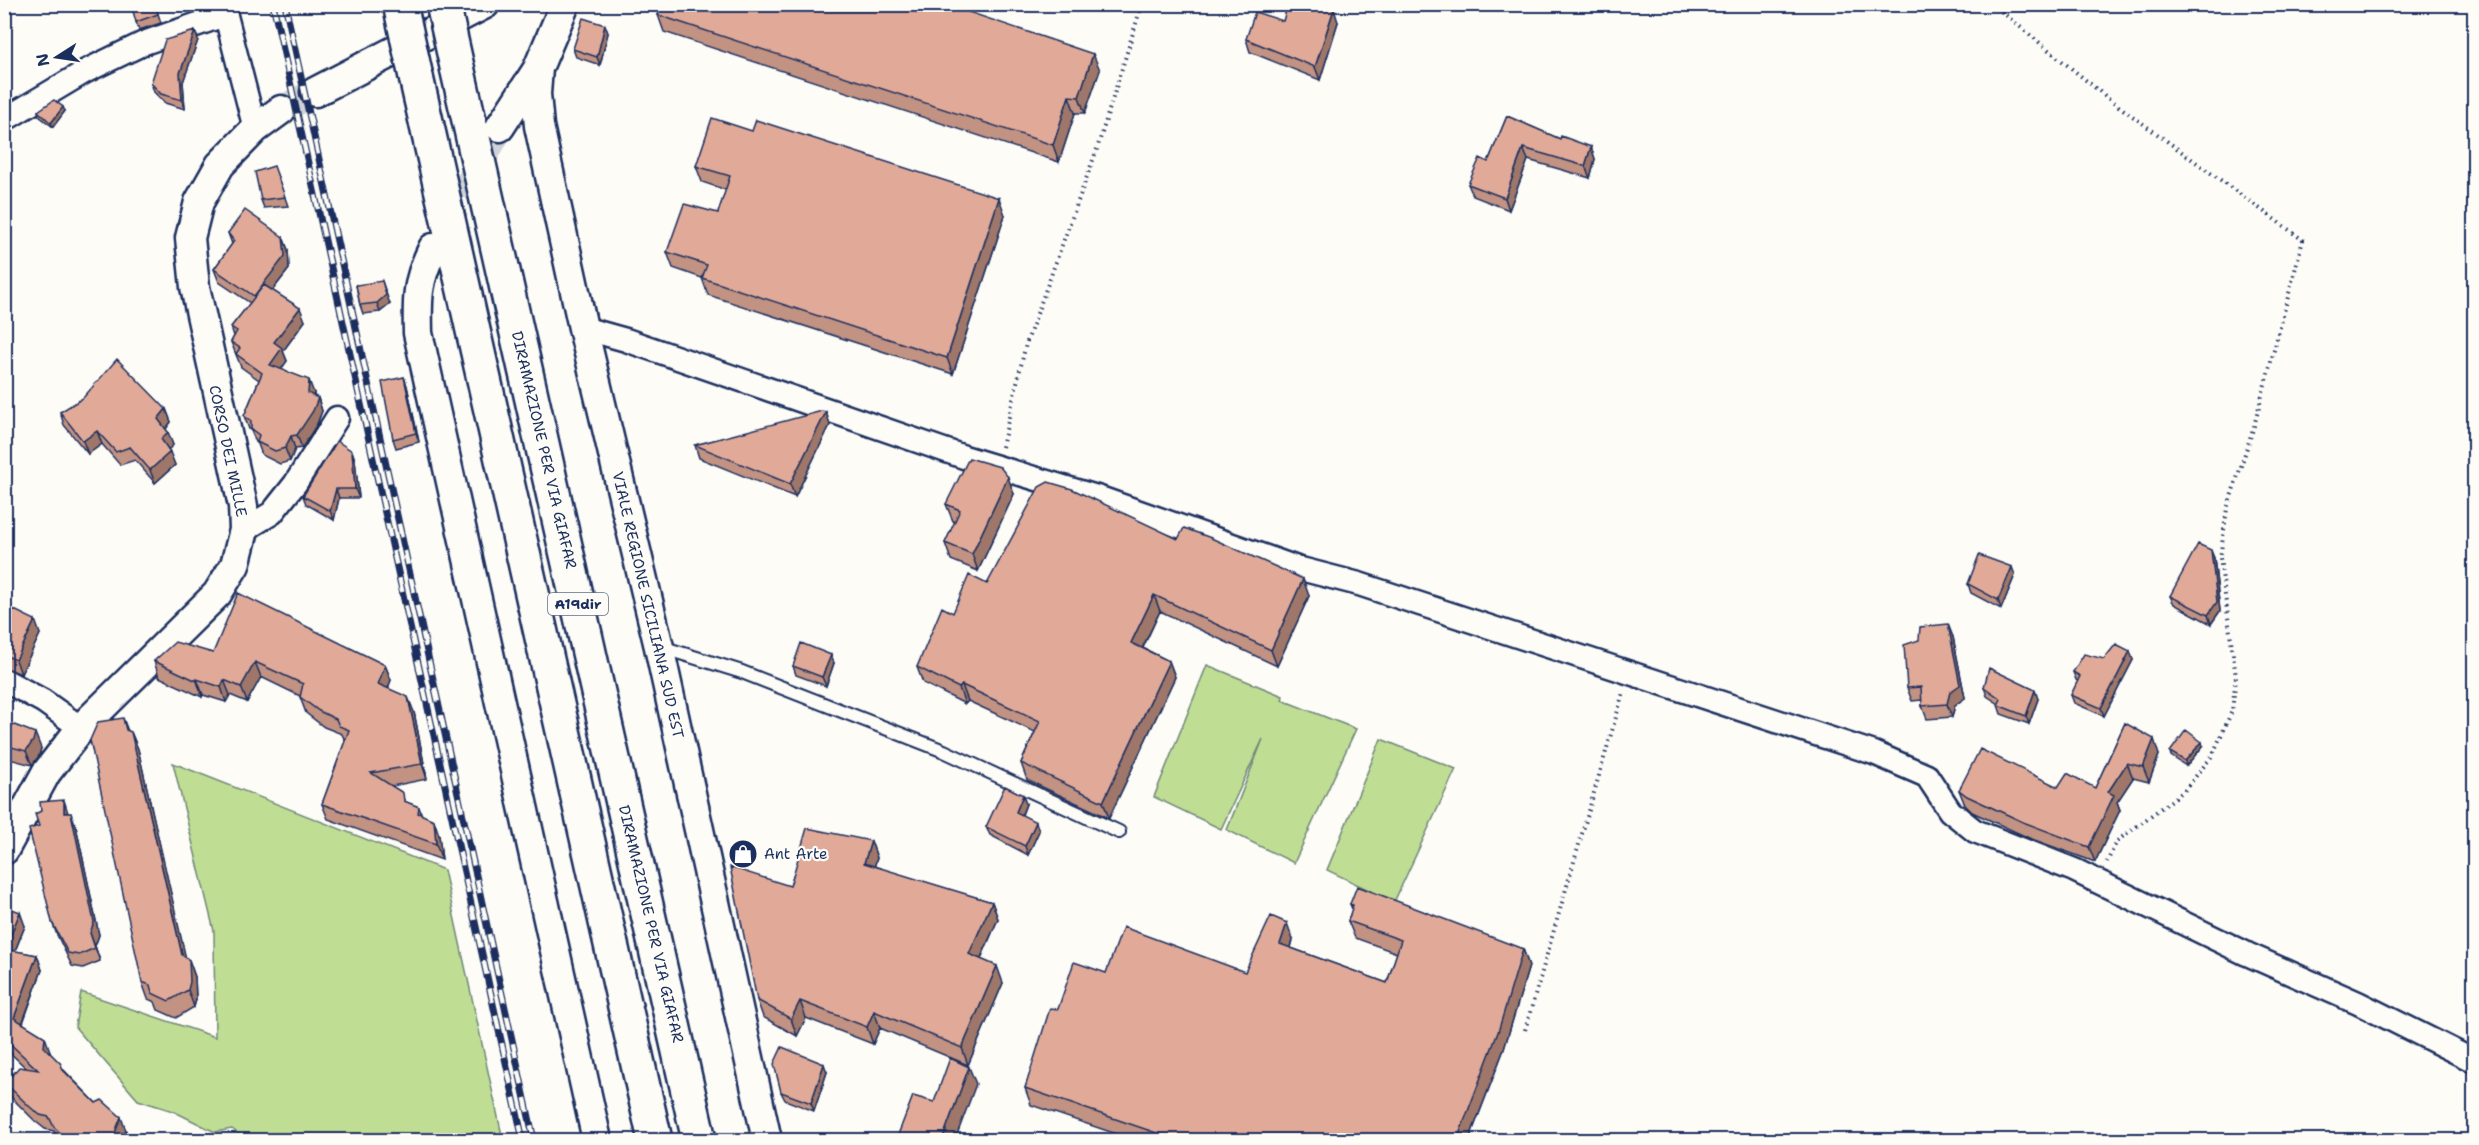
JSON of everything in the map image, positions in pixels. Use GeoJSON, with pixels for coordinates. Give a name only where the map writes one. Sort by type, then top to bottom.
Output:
{"type":"FeatureCollection","features":[{"type":"Feature","properties":{"kind":"highway","name":"A19dir"},"geometry":{"type":"LineString","coordinates":[[400,4],[655,1140]]}},
{"type":"Feature","properties":{"kind":"highway","name":"DIRAMAZIONE PER VIA GIAFAR"},"geometry":{"type":"LineString","coordinates":[[443,4],[699,1140]]}},
{"type":"Feature","properties":{"kind":"street"},"geometry":{"type":"LineString","coordinates":[[315,92],[485,4]]}},
{"type":"Feature","properties":{"kind":"street","name":"VIALE REGIONE SICILIANA SUD EST"},"geometry":{"type":"LineString","coordinates":[[500,127],[538,68],[565,4]]}},
{"type":"Feature","properties":{"kind":"street"},"geometry":{"type":"LineString","coordinates":[[4,120],[86,71],[144,43],[224,10],[255,129]]}},
{"type":"Feature","properties":{"kind":"street","name":"VIALE REGIONE SICILIANA SUD EST"},"geometry":{"type":"LineString","coordinates":[[538,68],[536,94],[539,126],[583,328],[659,647],[767,1140]]}},
{"type":"Feature","properties":{"kind":"street","name":"CORSO DEI MILLE"},"geometry":{"type":"LineString","coordinates":[[4,850],[46,773],[81,728],[217,594],[235,565],[244,530],[243,506],[195,287],[190,238],[199,202],[220,165],[255,129],[281,110]]}},
{"type":"Feature","properties":{"kind":"street"},"geometry":{"type":"LineString","coordinates":[[433,248],[423,268],[417,293],[418,333],[597,1140]]}},
{"type":"Feature","properties":{"kind":"street"},"geometry":{"type":"LineString","coordinates":[[583,328],[626,340],[998,467],[1100,498],[1297,568],[1359,584],[1874,753],[1927,776],[1950,811],[1975,831],[2098,882],[2247,954],[2358,1003],[2475,1061]]}},
{"type":"Feature","properties":{"kind":"street"},"geometry":{"type":"LineString","coordinates":[[244,530],[272,513],[295,484],[337,418]]}},
{"type":"Feature","properties":{"kind":"street"},"geometry":{"type":"LineString","coordinates":[[4,680],[43,701],[81,728]]}},
{"type":"Feature","properties":{"kind":"lane"},"geometry":{"type":"LineString","coordinates":[[659,647],[742,672],[944,752],[1119,832]]}},
{"type":"Feature","properties":{"kind":"path"},"geometry":{"type":"LineString","coordinates":[[998,467],[1026,344],[1096,149],[1142,4]]}},
{"type":"Feature","properties":{"kind":"path"},"geometry":{"type":"LineString","coordinates":[[1992,4],[2109,99],[2302,240],[2254,426],[2227,509],[2220,558],[2236,677],[2232,711],[2212,756],[2184,791],[2117,842],[2098,882]]}},
{"type":"Feature","properties":{"kind":"path"},"geometry":{"type":"LineString","coordinates":[[1525,1030],[1629,672]]}},
{"type":"Feature","properties":{"kind":"green space"},"geometry":{"type":"Polygon","coordinates":[[[1207,665],[1283,696],[1282,700],[1356,729],[1294,863],[1227,830],[1263,739],[1221,829],[1154,797],[1207,665]]]}},
{"type":"Feature","properties":{"kind":"green space"},"geometry":{"type":"Polygon","coordinates":[[[1381,739],[1456,769],[1394,902],[1327,870],[1381,739]]]}},
{"type":"Feature","properties":{"kind":"green space"},"geometry":{"type":"Polygon","coordinates":[[[173,763],[444,870],[503,1140],[247,1140],[232,1129],[215,1132],[173,1111],[138,1100],[75,1027],[81,992],[215,1037],[214,931],[173,763]]]}},
{"type":"Feature","properties":{"kind":"building"},"geometry":{"type":"Polygon","coordinates":[[[131,4],[155,4],[158,14],[136,22],[131,4]]]}},
{"type":"Feature","properties":{"kind":"building"},"geometry":{"type":"Polygon","coordinates":[[[662,4],[945,4],[1093,54],[1079,97],[1069,96],[1053,145],[658,15],[662,4]]]}},
{"type":"Feature","properties":{"kind":"building"},"geometry":{"type":"Polygon","coordinates":[[[1288,4],[1319,4],[1334,9],[1315,67],[1246,39],[1255,12],[1283,21],[1288,4]]]}},
{"type":"Feature","properties":{"kind":"building"},"geometry":{"type":"Polygon","coordinates":[[[583,18],[605,25],[597,57],[573,49],[583,18]]]}},
{"type":"Feature","properties":{"kind":"building"},"geometry":{"type":"Polygon","coordinates":[[[195,31],[180,73],[182,100],[161,94],[151,83],[165,40],[195,31]]]}},
{"type":"Feature","properties":{"kind":"building"},"geometry":{"type":"Polygon","coordinates":[[[54,100],[63,107],[51,123],[38,111],[54,100]]]}},
{"type":"Feature","properties":{"kind":"building"},"geometry":{"type":"Polygon","coordinates":[[[1507,116],[1560,139],[1561,136],[1591,147],[1585,166],[1523,148],[1505,198],[1468,184],[1480,158],[1488,162],[1507,116]]]}},
{"type":"Feature","properties":{"kind":"building"},"geometry":{"type":"Polygon","coordinates":[[[712,118],[752,131],[756,120],[999,198],[947,358],[702,278],[707,265],[667,252],[684,204],[718,213],[730,176],[696,166],[712,118]]]}},
{"type":"Feature","properties":{"kind":"building"},"geometry":{"type":"Polygon","coordinates":[[[274,166],[285,197],[261,200],[255,172],[274,166]]]}},
{"type":"Feature","properties":{"kind":"building"},"geometry":{"type":"Polygon","coordinates":[[[245,210],[283,237],[285,256],[254,296],[214,269],[234,241],[228,233],[245,210]]]}},
{"type":"Feature","properties":{"kind":"building"},"geometry":{"type":"Polygon","coordinates":[[[382,281],[386,295],[377,303],[360,305],[356,285],[382,281]]]}},
{"type":"Feature","properties":{"kind":"building"},"geometry":{"type":"Polygon","coordinates":[[[264,285],[300,308],[274,342],[282,348],[270,365],[309,380],[308,393],[318,398],[313,411],[297,435],[291,436],[285,448],[275,451],[257,442],[259,435],[251,429],[251,421],[244,416],[262,373],[236,354],[240,348],[231,342],[237,331],[231,327],[264,285]]]}},
{"type":"Feature","properties":{"kind":"building"},"geometry":{"type":"Polygon","coordinates":[[[117,359],[166,409],[158,419],[168,432],[161,439],[170,452],[150,470],[130,447],[116,452],[97,431],[83,441],[60,412],[83,398],[117,359]]]}},
{"type":"Feature","properties":{"kind":"building"},"geometry":{"type":"Polygon","coordinates":[[[404,377],[416,433],[393,439],[382,382],[404,377]]]}},
{"type":"Feature","properties":{"kind":"building"},"geometry":{"type":"Polygon","coordinates":[[[822,411],[826,412],[790,484],[695,445],[822,411]]]}},
{"type":"Feature","properties":{"kind":"building"},"geometry":{"type":"Polygon","coordinates":[[[337,441],[352,451],[355,489],[336,489],[330,511],[303,496],[337,441]]]}},
{"type":"Feature","properties":{"kind":"building"},"geometry":{"type":"Polygon","coordinates":[[[969,458],[1000,467],[1008,477],[972,554],[945,543],[960,510],[946,504],[969,458]]]}},
{"type":"Feature","properties":{"kind":"building"},"geometry":{"type":"Polygon","coordinates":[[[1048,482],[1072,489],[1178,539],[1184,528],[1303,579],[1271,650],[1154,595],[1131,643],[1169,661],[1103,802],[1021,763],[1040,721],[962,685],[959,688],[917,667],[942,607],[953,613],[969,575],[987,584],[1039,487],[1048,482]]]}},
{"type":"Feature","properties":{"kind":"building"},"geometry":{"type":"Polygon","coordinates":[[[2198,544],[2211,550],[2217,602],[2208,615],[2170,596],[2198,544]]]}},
{"type":"Feature","properties":{"kind":"building"},"geometry":{"type":"Polygon","coordinates":[[[1979,555],[2012,567],[1998,600],[1968,584],[1979,555]]]}},
{"type":"Feature","properties":{"kind":"building"},"geometry":{"type":"Polygon","coordinates":[[[238,593],[385,665],[378,684],[408,697],[422,764],[371,773],[403,793],[404,801],[419,807],[418,813],[434,820],[436,844],[322,804],[349,730],[339,726],[336,719],[319,711],[300,697],[303,684],[255,662],[241,687],[224,680],[221,687],[197,679],[197,681],[154,661],[175,642],[213,653],[238,593]]]}},
{"type":"Feature","properties":{"kind":"building"},"geometry":{"type":"Polygon","coordinates":[[[4,605],[35,620],[16,660],[4,655],[4,605]]]}},
{"type":"Feature","properties":{"kind":"building"},"geometry":{"type":"Polygon","coordinates":[[[1948,624],[1960,685],[1950,692],[1947,704],[1922,706],[1921,687],[1907,688],[1904,645],[1919,640],[1920,627],[1948,624]]]}},
{"type":"Feature","properties":{"kind":"building"},"geometry":{"type":"Polygon","coordinates":[[[801,643],[831,655],[822,677],[793,666],[801,643]]]}},
{"type":"Feature","properties":{"kind":"building"},"geometry":{"type":"Polygon","coordinates":[[[2116,644],[2130,651],[2101,708],[2071,695],[2080,676],[2073,672],[2084,654],[2104,659],[2116,644]]]}},
{"type":"Feature","properties":{"kind":"building"},"geometry":{"type":"Polygon","coordinates":[[[1989,668],[2035,690],[2026,716],[1998,705],[2001,699],[1984,687],[1989,668]]]}},
{"type":"Feature","properties":{"kind":"building"},"geometry":{"type":"Polygon","coordinates":[[[123,718],[126,730],[131,732],[182,955],[189,960],[188,990],[169,1001],[152,993],[150,985],[142,982],[90,740],[98,722],[123,718]]]}},
{"type":"Feature","properties":{"kind":"building"},"geometry":{"type":"Polygon","coordinates":[[[4,721],[35,733],[26,751],[4,745],[4,721]]]}},
{"type":"Feature","properties":{"kind":"building"},"geometry":{"type":"Polygon","coordinates":[[[2125,723],[2154,739],[2143,767],[2127,763],[2108,792],[2114,795],[2089,847],[2023,822],[1959,790],[1980,749],[2058,787],[2067,773],[2095,788],[2125,723]]]}},
{"type":"Feature","properties":{"kind":"building"},"geometry":{"type":"Polygon","coordinates":[[[2186,730],[2202,742],[2185,761],[2170,752],[2186,730]]]}},
{"type":"Feature","properties":{"kind":"building"},"geometry":{"type":"Polygon","coordinates":[[[1005,786],[1023,795],[1016,812],[1036,822],[1025,846],[986,827],[1005,786]]]}},
{"type":"Feature","properties":{"kind":"building"},"geometry":{"type":"Polygon","coordinates":[[[64,800],[64,813],[71,813],[94,922],[90,933],[95,948],[79,955],[68,953],[52,922],[29,829],[39,826],[35,814],[41,811],[40,802],[64,800]]]}},
{"type":"Feature","properties":{"kind":"building"},"geometry":{"type":"Polygon","coordinates":[[[807,828],[871,841],[864,863],[992,902],[969,954],[997,966],[962,1048],[874,1011],[867,1027],[800,1001],[791,1019],[757,1000],[730,867],[790,886],[807,828]]]}},
{"type":"Feature","properties":{"kind":"building"},"geometry":{"type":"Polygon","coordinates":[[[1357,886],[1523,949],[1498,1032],[1457,1140],[1177,1140],[1025,1088],[1050,1008],[1058,1009],[1074,962],[1106,973],[1123,927],[1245,972],[1271,916],[1287,923],[1280,944],[1387,983],[1401,940],[1348,921],[1353,905],[1350,904],[1357,886]]]}},
{"type":"Feature","properties":{"kind":"building"},"geometry":{"type":"Polygon","coordinates":[[[4,906],[20,912],[5,949],[37,955],[14,1018],[45,1037],[44,1047],[61,1064],[63,1070],[96,1103],[102,1100],[121,1117],[112,1140],[68,1140],[54,1127],[49,1117],[40,1115],[5,1083],[19,1067],[38,1070],[4,1038],[4,906]]]}},
{"type":"Feature","properties":{"kind":"building"},"geometry":{"type":"Polygon","coordinates":[[[782,1047],[824,1064],[811,1103],[781,1092],[774,1064],[782,1047]]]}},
{"type":"Feature","properties":{"kind":"building"},"geometry":{"type":"Polygon","coordinates":[[[950,1058],[969,1067],[942,1140],[896,1140],[913,1096],[934,1102],[950,1058]]]}},
{"type":"Feature","properties":{"kind":"building"},"geometry":{"type":"Polygon","coordinates":[[[143,1137],[173,1140],[143,1140],[143,1137]]]}},
{"type":"Feature","properties":{"kind":"tunnel"},"geometry":{"type":"LineString","coordinates":[[281,110],[315,92]]}},
{"type":"Feature","properties":{"kind":"tunnel"},"geometry":{"type":"LineString","coordinates":[[442,233],[500,127]]}},
{"type":"Feature","properties":{"kind":"railway"},"geometry":{"type":"LineString","coordinates":[[273,4],[523,1140]]}},
{"type":"Feature","properties":{"kind":"railway"},"geometry":{"type":"LineString","coordinates":[[285,4],[534,1140]]}},
{"type":"Feature","properties":{"kind":"place","name":"Ant Arte"},"geometry":{"type":"Point","coordinates":[743,854]}}]}
